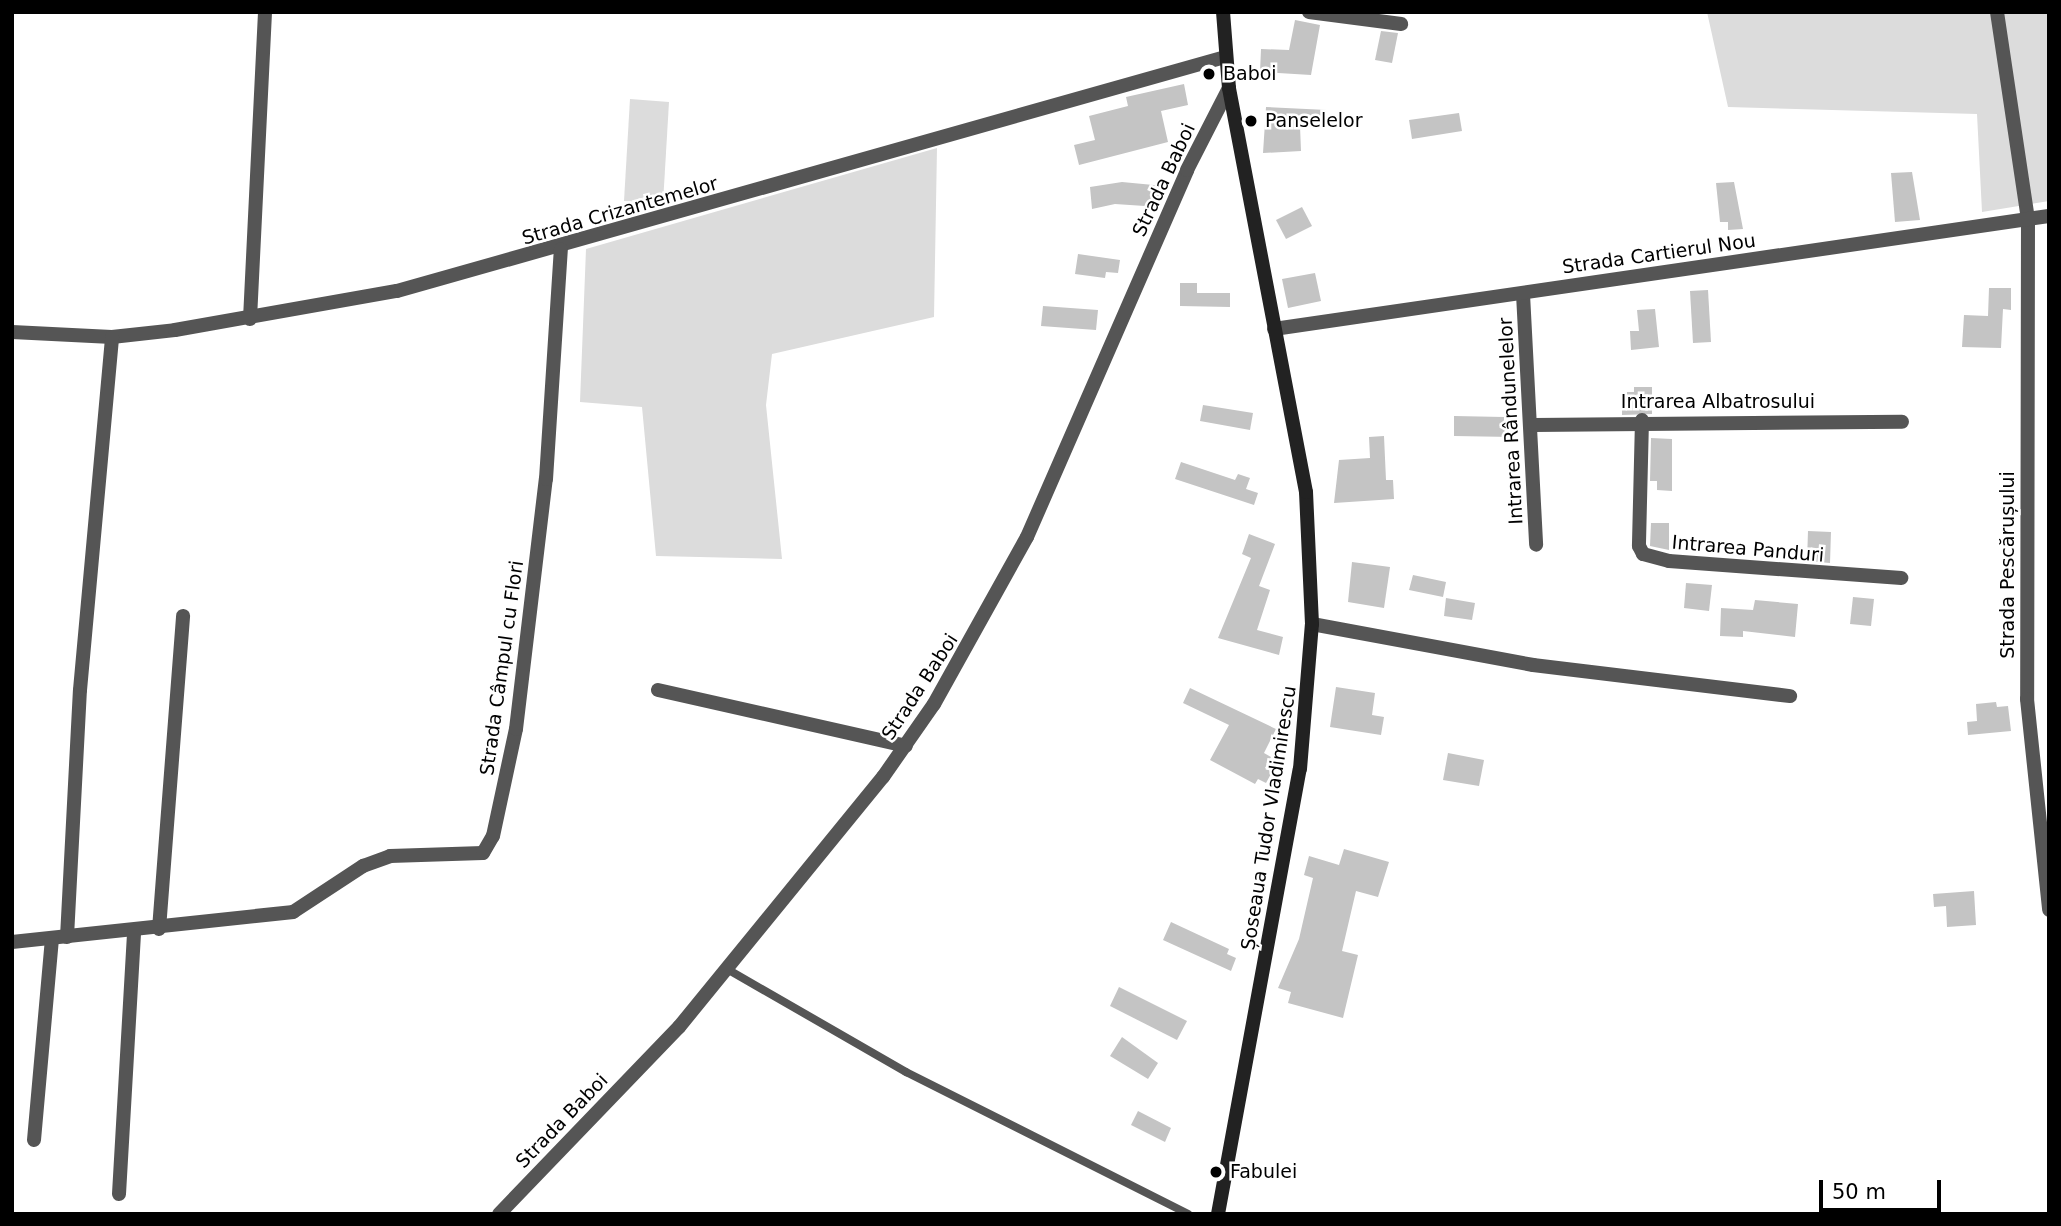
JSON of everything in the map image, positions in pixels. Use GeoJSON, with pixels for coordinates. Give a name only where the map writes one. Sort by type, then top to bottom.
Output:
{"type":"FeatureCollection","features":[{"type":"Feature","properties":{"kind":"main road","name":"Șoseaua Tudor Vladimirescu"},"geometry":{"type":"LineString","coordinates":[[1218,1214],[1300,769],[1312,624],[1306,492],[1229,88],[1223,12]]}},
{"type":"Feature","properties":{"kind":"street"},"geometry":{"type":"LineString","coordinates":[[250,319],[265,12]]}},
{"type":"Feature","properties":{"kind":"street"},"geometry":{"type":"LineString","coordinates":[[1309,12],[1401,23]]}},
{"type":"Feature","properties":{"kind":"street","name":"Strada Pescărușului"},"geometry":{"type":"LineString","coordinates":[[1997,12],[2028,219],[2027,699],[2049,910]]}},
{"type":"Feature","properties":{"kind":"street","name":"Strada Crizantemelor"},"geometry":{"type":"LineString","coordinates":[[12,332],[112,337],[250,319],[397,290],[561,249],[1225,57]]}},
{"type":"Feature","properties":{"kind":"street","name":"Strada Baboi"},"geometry":{"type":"LineString","coordinates":[[499,1214],[649,1060],[727,969],[905,746],[1000,593],[1187,170],[1229,88]]}},
{"type":"Feature","properties":{"kind":"street","name":"Strada Cartierul Nou"},"geometry":{"type":"LineString","coordinates":[[1274,329],[2049,216]]}},
{"type":"Feature","properties":{"kind":"street","name":"Strada Câmpul cu Flori"},"geometry":{"type":"LineString","coordinates":[[12,942],[159,929],[293,912],[363,866],[390,856],[483,853],[493,836],[516,729],[546,479],[561,249]]}},
{"type":"Feature","properties":{"kind":"street","name":"Intrarea Rândunelelor"},"geometry":{"type":"LineString","coordinates":[[1523,294],[1534,425],[1536,545]]}},
{"type":"Feature","properties":{"kind":"street"},"geometry":{"type":"LineString","coordinates":[[34,1140],[60,938],[112,337]]}},
{"type":"Feature","properties":{"kind":"street","name":"Intrarea Albatrosului"},"geometry":{"type":"LineString","coordinates":[[1534,425],[1642,420],[1902,422]]}},
{"type":"Feature","properties":{"kind":"street","name":"Intrarea Panduri"},"geometry":{"type":"LineString","coordinates":[[1642,420],[1639,546],[1643,554],[1668,561],[1901,578]]}},
{"type":"Feature","properties":{"kind":"street"},"geometry":{"type":"LineString","coordinates":[[159,929],[183,616]]}},
{"type":"Feature","properties":{"kind":"street"},"geometry":{"type":"LineString","coordinates":[[1312,624],[1533,665],[1790,696]]}},
{"type":"Feature","properties":{"kind":"street"},"geometry":{"type":"LineString","coordinates":[[658,690],[905,746]]}},
{"type":"Feature","properties":{"kind":"street"},"geometry":{"type":"LineString","coordinates":[[119,1194],[134,931]]}},
{"type":"Feature","properties":{"kind":"lane"},"geometry":{"type":"LineString","coordinates":[[727,969],[906,1072],[1188,1214]]}},
{"type":"Feature","properties":{"kind":"shaded area"},"geometry":{"type":"Polygon","coordinates":[[[1707,12],[2049,12],[2049,201],[1982,212],[1977,114],[1728,107],[1707,12]]]}},
{"type":"Feature","properties":{"kind":"shaded area"},"geometry":{"type":"Polygon","coordinates":[[[630,99],[669,102],[663,203],[624,201],[630,99]]]}},
{"type":"Feature","properties":{"kind":"shaded area"},"geometry":{"type":"Polygon","coordinates":[[[937,148],[934,317],[772,354],[766,405],[782,559],[656,556],[642,407],[580,402],[586,249],[937,148]]]}},
{"type":"Feature","properties":{"kind":"building"},"geometry":{"type":"Polygon","coordinates":[[[1295,20],[1320,25],[1311,75],[1260,72],[1261,49],[1289,50],[1295,20]]]}},
{"type":"Feature","properties":{"kind":"building"},"geometry":{"type":"Polygon","coordinates":[[[1381,31],[1398,33],[1392,63],[1375,60],[1381,31]]]}},
{"type":"Feature","properties":{"kind":"building"},"geometry":{"type":"Polygon","coordinates":[[[1184,84],[1188,105],[1161,111],[1168,142],[1079,165],[1074,145],[1095,140],[1089,116],[1128,106],[1126,97],[1184,84]]]}},
{"type":"Feature","properties":{"kind":"building"},"geometry":{"type":"Polygon","coordinates":[[[1266,107],[1327,110],[1326,128],[1300,126],[1301,151],[1263,153],[1266,107]]]}},
{"type":"Feature","properties":{"kind":"building"},"geometry":{"type":"Polygon","coordinates":[[[1459,113],[1462,131],[1412,139],[1409,120],[1459,113]]]}},
{"type":"Feature","properties":{"kind":"building"},"geometry":{"type":"Polygon","coordinates":[[[1912,172],[1920,220],[1895,222],[1891,173],[1912,172]]]}},
{"type":"Feature","properties":{"kind":"building"},"geometry":{"type":"Polygon","coordinates":[[[1122,182],[1164,186],[1160,207],[1115,204],[1092,209],[1090,187],[1122,182]]]}},
{"type":"Feature","properties":{"kind":"building"},"geometry":{"type":"Polygon","coordinates":[[[1734,182],[1743,229],[1728,230],[1728,222],[1720,222],[1716,183],[1734,182]]]}},
{"type":"Feature","properties":{"kind":"building"},"geometry":{"type":"Polygon","coordinates":[[[1302,207],[1312,226],[1286,239],[1276,220],[1302,207]]]}},
{"type":"Feature","properties":{"kind":"building"},"geometry":{"type":"Polygon","coordinates":[[[1078,254],[1120,260],[1118,273],[1106,272],[1105,278],[1075,274],[1078,254]]]}},
{"type":"Feature","properties":{"kind":"building"},"geometry":{"type":"Polygon","coordinates":[[[1315,273],[1321,301],[1288,308],[1282,279],[1315,273]]]}},
{"type":"Feature","properties":{"kind":"building"},"geometry":{"type":"Polygon","coordinates":[[[1180,283],[1197,283],[1197,293],[1230,293],[1230,307],[1180,306],[1180,283]]]}},
{"type":"Feature","properties":{"kind":"building"},"geometry":{"type":"Polygon","coordinates":[[[1989,288],[2011,288],[2011,310],[2003,309],[2001,348],[1962,347],[1964,315],[1988,316],[1989,288]]]}},
{"type":"Feature","properties":{"kind":"building"},"geometry":{"type":"Polygon","coordinates":[[[1708,290],[1711,342],[1693,343],[1690,291],[1708,290]]]}},
{"type":"Feature","properties":{"kind":"building"},"geometry":{"type":"Polygon","coordinates":[[[1043,306],[1098,310],[1096,330],[1041,326],[1043,306]]]}},
{"type":"Feature","properties":{"kind":"building"},"geometry":{"type":"Polygon","coordinates":[[[1655,309],[1659,347],[1631,350],[1630,331],[1639,331],[1637,310],[1655,309]]]}},
{"type":"Feature","properties":{"kind":"building"},"geometry":{"type":"Polygon","coordinates":[[[1634,387],[1652,387],[1652,414],[1622,415],[1622,392],[1634,392],[1634,387]]]}},
{"type":"Feature","properties":{"kind":"building"},"geometry":{"type":"Polygon","coordinates":[[[1203,405],[1253,413],[1250,430],[1200,421],[1203,405]]]}},
{"type":"Feature","properties":{"kind":"building"},"geometry":{"type":"Polygon","coordinates":[[[1454,416],[1504,417],[1504,424],[1514,424],[1513,437],[1454,436],[1454,416]]]}},
{"type":"Feature","properties":{"kind":"building"},"geometry":{"type":"Polygon","coordinates":[[[1384,436],[1386,480],[1393,480],[1394,499],[1334,503],[1339,460],[1370,458],[1369,437],[1384,436]]]}},
{"type":"Feature","properties":{"kind":"building"},"geometry":{"type":"Polygon","coordinates":[[[1651,438],[1672,439],[1672,491],[1657,490],[1657,481],[1650,481],[1651,438]]]}},
{"type":"Feature","properties":{"kind":"building"},"geometry":{"type":"Polygon","coordinates":[[[1181,462],[1235,480],[1238,474],[1250,478],[1246,489],[1258,493],[1254,505],[1175,479],[1181,462]]]}},
{"type":"Feature","properties":{"kind":"building"},"geometry":{"type":"Polygon","coordinates":[[[1651,523],[1669,523],[1669,550],[1650,546],[1651,523]]]}},
{"type":"Feature","properties":{"kind":"building"},"geometry":{"type":"Polygon","coordinates":[[[1808,531],[1831,532],[1830,563],[1807,561],[1808,531]]]}},
{"type":"Feature","properties":{"kind":"building"},"geometry":{"type":"Polygon","coordinates":[[[1249,534],[1275,544],[1259,586],[1270,590],[1257,630],[1283,637],[1279,655],[1218,638],[1251,558],[1242,554],[1249,534]]]}},
{"type":"Feature","properties":{"kind":"building"},"geometry":{"type":"Polygon","coordinates":[[[1352,562],[1390,567],[1384,608],[1348,602],[1352,562]]]}},
{"type":"Feature","properties":{"kind":"building"},"geometry":{"type":"Polygon","coordinates":[[[1413,575],[1446,582],[1443,597],[1409,590],[1413,575]]]}},
{"type":"Feature","properties":{"kind":"building"},"geometry":{"type":"Polygon","coordinates":[[[1686,583],[1712,585],[1709,611],[1684,608],[1686,583]]]}},
{"type":"Feature","properties":{"kind":"building"},"geometry":{"type":"Polygon","coordinates":[[[1853,597],[1874,599],[1871,626],[1850,624],[1853,597]]]}},
{"type":"Feature","properties":{"kind":"building"},"geometry":{"type":"Polygon","coordinates":[[[1446,598],[1475,603],[1472,620],[1444,616],[1446,598]]]}},
{"type":"Feature","properties":{"kind":"building"},"geometry":{"type":"Polygon","coordinates":[[[1755,600],[1798,604],[1795,637],[1743,631],[1743,637],[1720,636],[1721,608],[1753,610],[1755,600]]]}},
{"type":"Feature","properties":{"kind":"building"},"geometry":{"type":"Polygon","coordinates":[[[1336,687],[1375,693],[1372,715],[1384,717],[1381,735],[1330,727],[1336,687]]]}},
{"type":"Feature","properties":{"kind":"building"},"geometry":{"type":"Polygon","coordinates":[[[1190,688],[1276,729],[1264,753],[1271,757],[1265,768],[1272,772],[1266,783],[1258,779],[1255,784],[1210,760],[1229,725],[1183,703],[1190,688]]]}},
{"type":"Feature","properties":{"kind":"building"},"geometry":{"type":"Polygon","coordinates":[[[1996,702],[1997,707],[2008,706],[2011,731],[1968,735],[1967,722],[1977,721],[1976,704],[1996,702]]]}},
{"type":"Feature","properties":{"kind":"building"},"geometry":{"type":"Polygon","coordinates":[[[1448,753],[1484,760],[1479,786],[1443,780],[1448,753]]]}},
{"type":"Feature","properties":{"kind":"building"},"geometry":{"type":"Polygon","coordinates":[[[1344,849],[1389,862],[1378,897],[1356,891],[1342,951],[1358,955],[1343,1018],[1288,1003],[1291,992],[1278,988],[1299,939],[1313,878],[1304,875],[1309,856],[1339,865],[1344,849]]]}},
{"type":"Feature","properties":{"kind":"building"},"geometry":{"type":"Polygon","coordinates":[[[1974,891],[1976,925],[1947,927],[1946,906],[1934,907],[1933,894],[1974,891]]]}},
{"type":"Feature","properties":{"kind":"building"},"geometry":{"type":"Polygon","coordinates":[[[1171,922],[1229,949],[1227,954],[1236,958],[1231,971],[1163,940],[1171,922]]]}},
{"type":"Feature","properties":{"kind":"building"},"geometry":{"type":"Polygon","coordinates":[[[1119,987],[1187,1021],[1177,1040],[1110,1006],[1119,987]]]}},
{"type":"Feature","properties":{"kind":"building"},"geometry":{"type":"Polygon","coordinates":[[[1122,1037],[1158,1063],[1148,1079],[1110,1056],[1122,1037]]]}},
{"type":"Feature","properties":{"kind":"building"},"geometry":{"type":"Polygon","coordinates":[[[1138,1111],[1171,1128],[1165,1142],[1131,1125],[1138,1111]]]}},
{"type":"Feature","properties":{"kind":"place","name":"Baboi"},"geometry":{"type":"Point","coordinates":[1209,74]}},
{"type":"Feature","properties":{"kind":"place","name":"Panselelor"},"geometry":{"type":"Point","coordinates":[1251,121]}},
{"type":"Feature","properties":{"kind":"place","name":"Fabulei"},"geometry":{"type":"Point","coordinates":[1216,1172]}}]}
